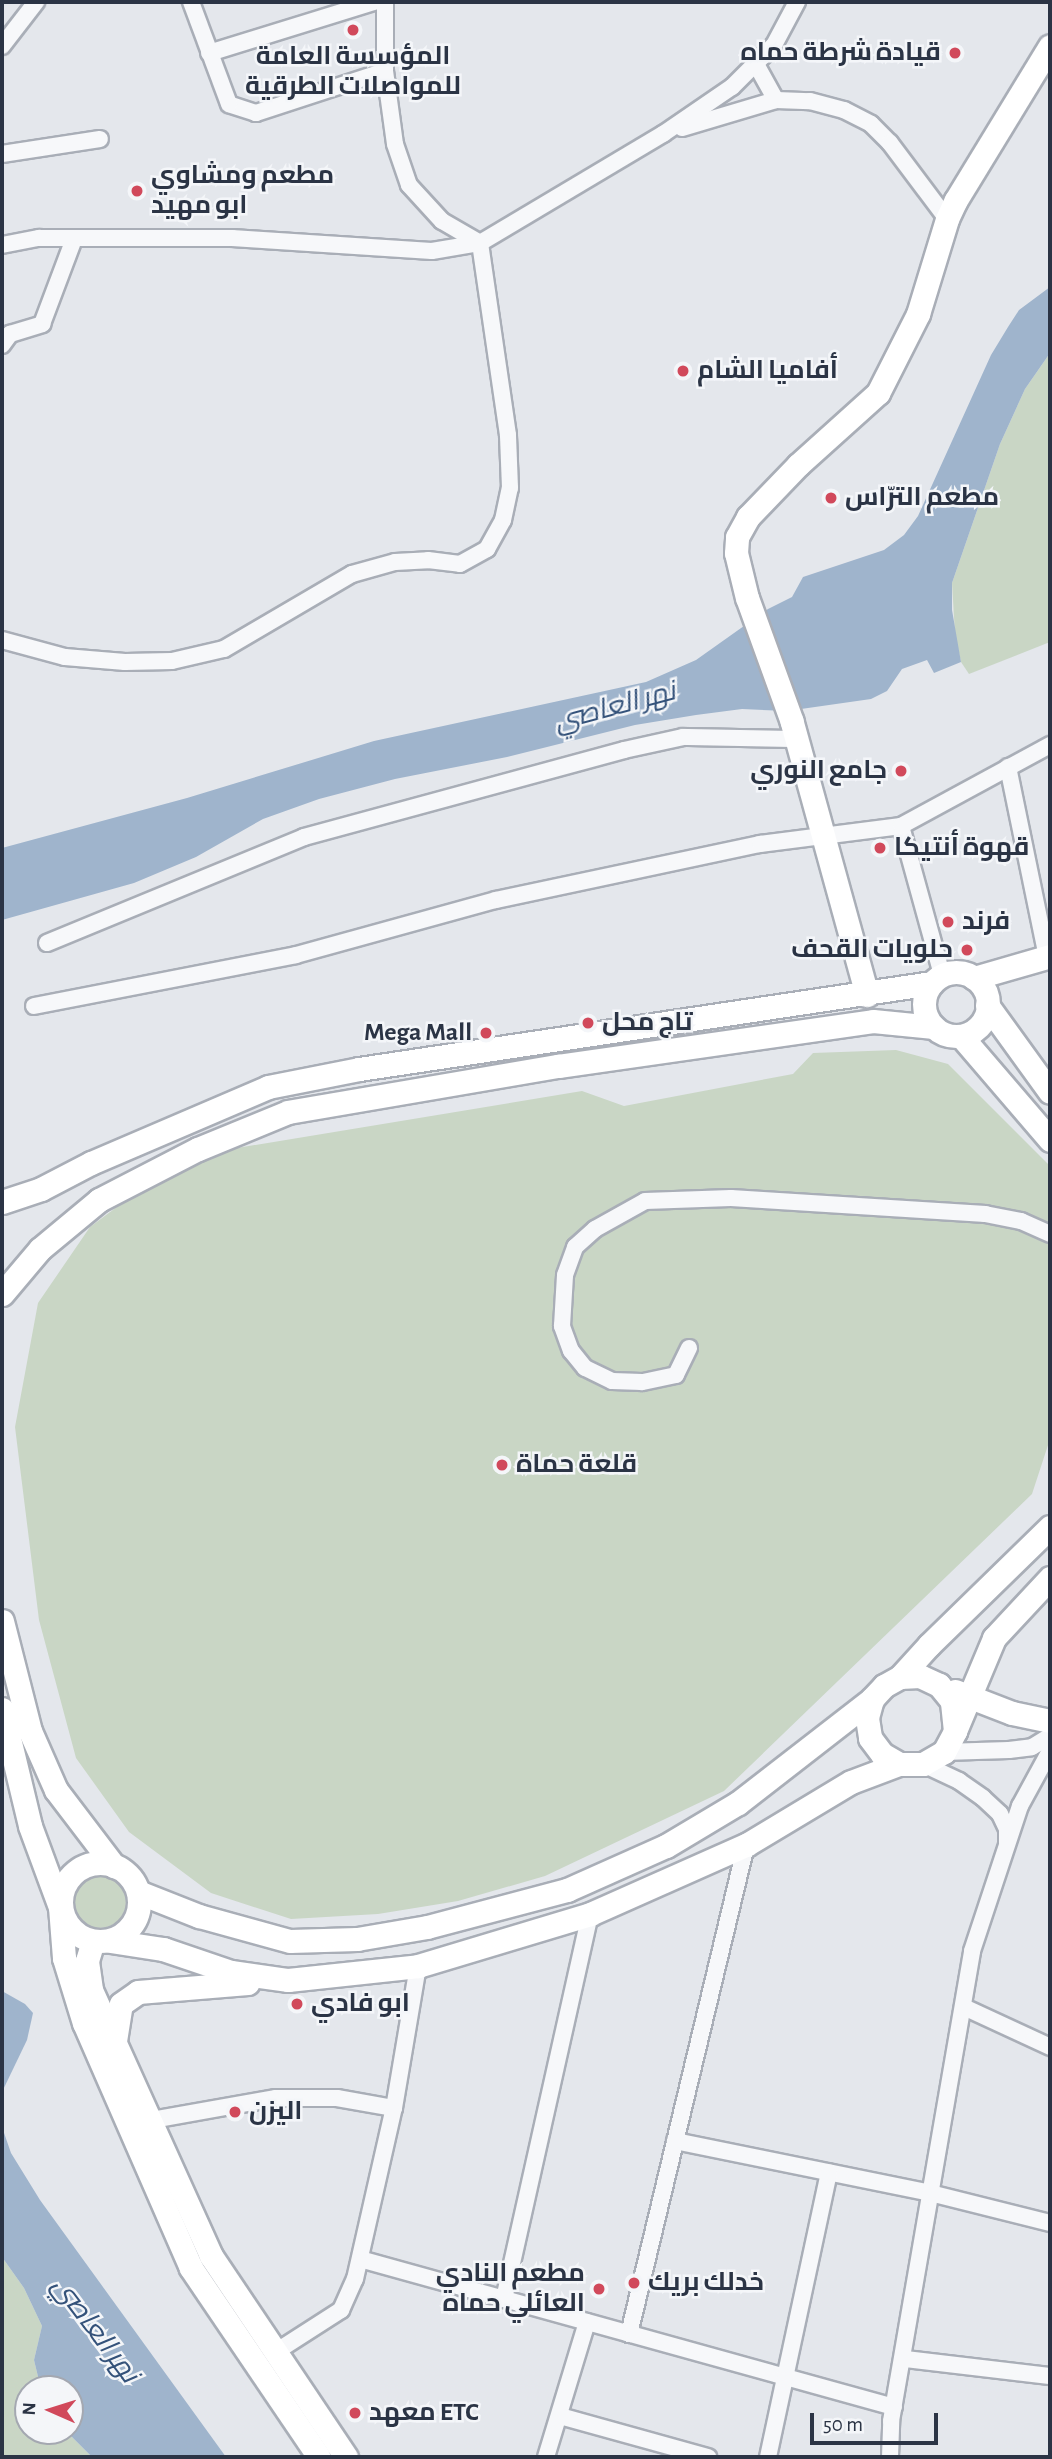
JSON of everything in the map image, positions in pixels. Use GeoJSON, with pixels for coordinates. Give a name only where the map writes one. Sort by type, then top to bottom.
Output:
{"type":"FeatureCollection","features":[{"type":"Feature","properties":{"kind":"main road"},"geometry":{"type":"LineString","coordinates":[[867,995],[795,731],[747,598],[736,552],[737,537],[743,523],[798,465],[878,393],[918,314],[947,219],[979,158],[1050,46]]}},
{"type":"Feature","properties":{"kind":"main road"},"geometry":{"type":"LineString","coordinates":[[974,978],[1049,956]]}},
{"type":"Feature","properties":{"kind":"main road"},"geometry":{"type":"LineString","coordinates":[[2,1202],[41,1189],[90,1163],[268,1087],[359,1069],[867,995],[958,972],[974,978],[986,995],[988,1006],[1050,1092]]}},
{"type":"Feature","properties":{"kind":"main road"},"geometry":{"type":"LineString","coordinates":[[937,979],[924,1001],[928,1019],[942,1033],[961,1036],[980,1025],[988,1006]]}},
{"type":"Feature","properties":{"kind":"main road"},"geometry":{"type":"LineString","coordinates":[[2,1294],[40,1249],[99,1200],[198,1149],[288,1112],[558,1066],[873,1021],[934,1027]]}},
{"type":"Feature","properties":{"kind":"main road"},"geometry":{"type":"LineString","coordinates":[[961,1036],[1050,1140]]}},
{"type":"Feature","properties":{"kind":"main road"},"geometry":{"type":"LineString","coordinates":[[319,2457],[191,2268],[83,2022],[64,1958],[60,1908],[61,1894],[75,1871],[101,1863],[114,1866],[125,1872],[138,1892],[198,1916],[290,1941],[357,1939],[426,1927],[567,1890],[666,1846],[738,1803],[872,1699],[884,1686],[900,1677],[1050,1527]]}},
{"type":"Feature","properties":{"kind":"main road"},"geometry":{"type":"LineString","coordinates":[[115,2041],[121,2004],[138,1992],[418,1966],[590,1914],[746,1845],[851,1782],[899,1764],[923,1764],[944,1752],[994,1638],[1050,1577]]}},
{"type":"Feature","properties":{"kind":"main road"},"geometry":{"type":"LineString","coordinates":[[2,1620],[30,1731],[56,1790],[114,1866]]}},
{"type":"Feature","properties":{"kind":"main road"},"geometry":{"type":"LineString","coordinates":[[994,1638],[992,1683],[1012,1713]]}},
{"type":"Feature","properties":{"kind":"main road"},"geometry":{"type":"LineString","coordinates":[[900,1677],[920,1676],[1012,1713],[1050,1721]]}},
{"type":"Feature","properties":{"kind":"main road"},"geometry":{"type":"LineString","coordinates":[[939,1685],[954,1706],[955,1731]]}},
{"type":"Feature","properties":{"kind":"main road"},"geometry":{"type":"LineString","coordinates":[[872,1699],[867,1718],[870,1738],[882,1754],[899,1764]]}},
{"type":"Feature","properties":{"kind":"main road"},"geometry":{"type":"LineString","coordinates":[[2,1709],[30,1826],[60,1908],[72,1931],[102,1941],[163,1949],[230,1972],[288,1980]]}},
{"type":"Feature","properties":{"kind":"main road"},"geometry":{"type":"LineString","coordinates":[[138,1892],[136,1917],[121,1936],[102,1941],[87,1961],[91,1990],[152,2120],[211,2256],[274,2354],[346,2457]]}},
{"type":"Feature","properties":{"kind":"street"},"geometry":{"type":"LineString","coordinates":[[2,46],[36,2]]}},
{"type":"Feature","properties":{"kind":"street"},"geometry":{"type":"LineString","coordinates":[[191,2],[229,104],[256,113],[385,71]]}},
{"type":"Feature","properties":{"kind":"street"},"geometry":{"type":"LineString","coordinates":[[209,52],[374,2]]}},
{"type":"Feature","properties":{"kind":"street"},"geometry":{"type":"LineString","coordinates":[[385,2],[385,71],[395,144],[409,185],[442,220],[480,243]]}},
{"type":"Feature","properties":{"kind":"street"},"geometry":{"type":"LineString","coordinates":[[2,244],[39,238],[232,238],[432,251],[480,243],[663,134],[732,87],[757,66],[774,45],[797,2]]}},
{"type":"Feature","properties":{"kind":"street"},"geometry":{"type":"LineString","coordinates":[[757,66],[776,100]]}},
{"type":"Feature","properties":{"kind":"street"},"geometry":{"type":"LineString","coordinates":[[663,134],[776,100],[827,104],[871,124],[900,155],[947,219]]}},
{"type":"Feature","properties":{"kind":"street"},"geometry":{"type":"LineString","coordinates":[[2,153],[100,139]]}},
{"type":"Feature","properties":{"kind":"street"},"geometry":{"type":"LineString","coordinates":[[2,345],[10,334],[42,324],[74,239]]}},
{"type":"Feature","properties":{"kind":"street"},"geometry":{"type":"LineString","coordinates":[[2,640],[65,657],[125,662],[172,661],[224,649],[352,574],[395,562],[428,560],[460,564],[487,549],[503,520],[510,488],[508,435],[480,243]]}},
{"type":"Feature","properties":{"kind":"street"},"geometry":{"type":"LineString","coordinates":[[47,943],[304,837],[611,753],[683,737],[795,731]]}},
{"type":"Feature","properties":{"kind":"street"},"geometry":{"type":"LineString","coordinates":[[34,1006],[296,955],[496,900],[760,844],[901,826],[1050,744]]}},
{"type":"Feature","properties":{"kind":"street"},"geometry":{"type":"LineString","coordinates":[[1008,767],[1049,956]]}},
{"type":"Feature","properties":{"kind":"street"},"geometry":{"type":"LineString","coordinates":[[901,826],[937,979]]}},
{"type":"Feature","properties":{"kind":"street"},"geometry":{"type":"LineString","coordinates":[[689,1348],[676,1375],[642,1382],[612,1381],[584,1368],[571,1351],[562,1326],[565,1275],[575,1247],[595,1228],[645,1201],[731,1198],[985,1214],[1021,1221],[1050,1234]]}},
{"type":"Feature","properties":{"kind":"street"},"geometry":{"type":"LineString","coordinates":[[944,1752],[1032,1747],[1050,1736]]}},
{"type":"Feature","properties":{"kind":"street"},"geometry":{"type":"LineString","coordinates":[[890,2457],[894,2407],[905,2359],[930,2193],[972,1951],[1020,1806],[1037,1770],[1050,1751]]}},
{"type":"Feature","properties":{"kind":"street"},"geometry":{"type":"LineString","coordinates":[[923,1764],[959,1781],[1000,1814],[1007,1829],[1007,1849]]}},
{"type":"Feature","properties":{"kind":"street"},"geometry":{"type":"LineString","coordinates":[[629,2334],[746,1845]]}},
{"type":"Feature","properties":{"kind":"street"},"geometry":{"type":"LineString","coordinates":[[504,2299],[590,1914]]}},
{"type":"Feature","properties":{"kind":"street"},"geometry":{"type":"LineString","coordinates":[[274,2354],[341,2310],[355,2278],[394,2108],[418,1966]]}},
{"type":"Feature","properties":{"kind":"street"},"geometry":{"type":"LineString","coordinates":[[964,2007],[1050,2048]]}},
{"type":"Feature","properties":{"kind":"street"},"geometry":{"type":"LineString","coordinates":[[152,2120],[276,2098],[337,2098],[394,2108]]}},
{"type":"Feature","properties":{"kind":"street"},"geometry":{"type":"LineString","coordinates":[[675,2141],[930,2193],[1050,2223]]}},
{"type":"Feature","properties":{"kind":"street"},"geometry":{"type":"LineString","coordinates":[[768,2457],[829,2172]]}},
{"type":"Feature","properties":{"kind":"street"},"geometry":{"type":"LineString","coordinates":[[359,2259],[894,2407]]}},
{"type":"Feature","properties":{"kind":"street"},"geometry":{"type":"LineString","coordinates":[[546,2457],[561,2417],[587,2322]]}},
{"type":"Feature","properties":{"kind":"street"},"geometry":{"type":"LineString","coordinates":[[905,2359],[1050,2376]]}},
{"type":"Feature","properties":{"kind":"street"},"geometry":{"type":"LineString","coordinates":[[561,2417],[661,2451],[708,2457]]}},
{"type":"Feature","properties":{"kind":"green space"},"geometry":{"type":"Polygon","coordinates":[[[1050,353],[1050,642],[969,674],[961,662],[955,634],[952,583],[1000,444],[1025,389],[1050,353]]]}},
{"type":"Feature","properties":{"kind":"green space"},"geometry":{"type":"Polygon","coordinates":[[[896,1050],[948,1064],[1050,1166],[1050,1439],[1032,1494],[724,1791],[545,1876],[458,1901],[378,1914],[291,1919],[211,1893],[129,1832],[76,1758],[39,1620],[15,1427],[38,1303],[90,1227],[141,1189],[231,1149],[582,1091],[624,1106],[793,1074],[813,1053],[896,1050]]]}},
{"type":"Feature","properties":{"kind":"green space"},"geometry":{"type":"Polygon","coordinates":[[[100,1876],[110,1878],[118,1884],[124,1892],[124,1912],[118,1920],[110,1926],[100,1928],[90,1926],[82,1920],[76,1912],[74,1902],[76,1892],[82,1884],[90,1878],[100,1876]]]}},
{"type":"Feature","properties":{"kind":"green space"},"geometry":{"type":"Polygon","coordinates":[[[2,2257],[24,2288],[42,2326],[34,2360],[38,2375],[14,2375],[14,2445],[80,2445],[92,2457],[2,2457],[2,2257]]]}},
{"type":"Feature","properties":{"kind":"water","name":"نهر العاصي"},"geometry":{"type":"Polygon","coordinates":[[[1050,287],[1050,353],[1025,389],[1000,444],[952,583],[952,610],[961,662],[934,673],[927,660],[902,669],[887,691],[871,699],[787,711],[742,709],[635,725],[507,757],[395,779],[319,799],[263,819],[196,857],[134,883],[2,920],[2,848],[187,798],[374,741],[646,682],[696,660],[768,609],[792,597],[803,577],[884,550],[904,535],[918,516],[991,355],[1008,327],[1019,310],[1050,287]]]}},
{"type":"Feature","properties":{"kind":"water"},"geometry":{"type":"Polygon","coordinates":[[[2,1991],[25,2004],[33,2013],[27,2040],[2,2092],[2,1991]]]}},
{"type":"Feature","properties":{"kind":"water","name":"نهر العاصي"},"geometry":{"type":"Polygon","coordinates":[[[2,2127],[11,2153],[40,2200],[226,2457],[92,2457],[80,2445],[84,2445],[84,2375],[38,2375],[34,2360],[42,2326],[24,2288],[2,2257],[2,2127]]]}},
{"type":"Feature","properties":{"kind":"place","name":"المؤسسة العامة للمواصلات الطرقية"},"geometry":{"type":"Point","coordinates":[353,30]}},
{"type":"Feature","properties":{"kind":"place","name":"قيادة شرطة حماه"},"geometry":{"type":"Point","coordinates":[955,53]}},
{"type":"Feature","properties":{"kind":"place","name":"مطعم ومشاوي ابو مهيد"},"geometry":{"type":"Point","coordinates":[137,191]}},
{"type":"Feature","properties":{"kind":"place","name":"أفاميا الشام"},"geometry":{"type":"Point","coordinates":[683,371]}},
{"type":"Feature","properties":{"kind":"place","name":"مطعم الترّاس"},"geometry":{"type":"Point","coordinates":[831,498]}},
{"type":"Feature","properties":{"kind":"place","name":"جامع النوري"},"geometry":{"type":"Point","coordinates":[901,771]}},
{"type":"Feature","properties":{"kind":"place","name":"قهوة أنتيكا"},"geometry":{"type":"Point","coordinates":[880,848]}},
{"type":"Feature","properties":{"kind":"place","name":"فرند"},"geometry":{"type":"Point","coordinates":[948,922]}},
{"type":"Feature","properties":{"kind":"place","name":"حلويات القحف"},"geometry":{"type":"Point","coordinates":[967,950]}},
{"type":"Feature","properties":{"kind":"place","name":"تاج محل"},"geometry":{"type":"Point","coordinates":[588,1023]}},
{"type":"Feature","properties":{"kind":"place","name":"Mega Mall"},"geometry":{"type":"Point","coordinates":[486,1033]}},
{"type":"Feature","properties":{"kind":"place","name":"قلعة حماة"},"geometry":{"type":"Point","coordinates":[502,1465]}},
{"type":"Feature","properties":{"kind":"place","name":"ابو فادي"},"geometry":{"type":"Point","coordinates":[297,2004]}},
{"type":"Feature","properties":{"kind":"place","name":"اليزن"},"geometry":{"type":"Point","coordinates":[235,2112]}},
{"type":"Feature","properties":{"kind":"place","name":"خدلك بريك"},"geometry":{"type":"Point","coordinates":[634,2283]}},
{"type":"Feature","properties":{"kind":"place","name":"مطعم النادي العائلي حماه"},"geometry":{"type":"Point","coordinates":[599,2289]}},
{"type":"Feature","properties":{"kind":"place","name":"معهد ETC"},"geometry":{"type":"Point","coordinates":[355,2413]}}]}
